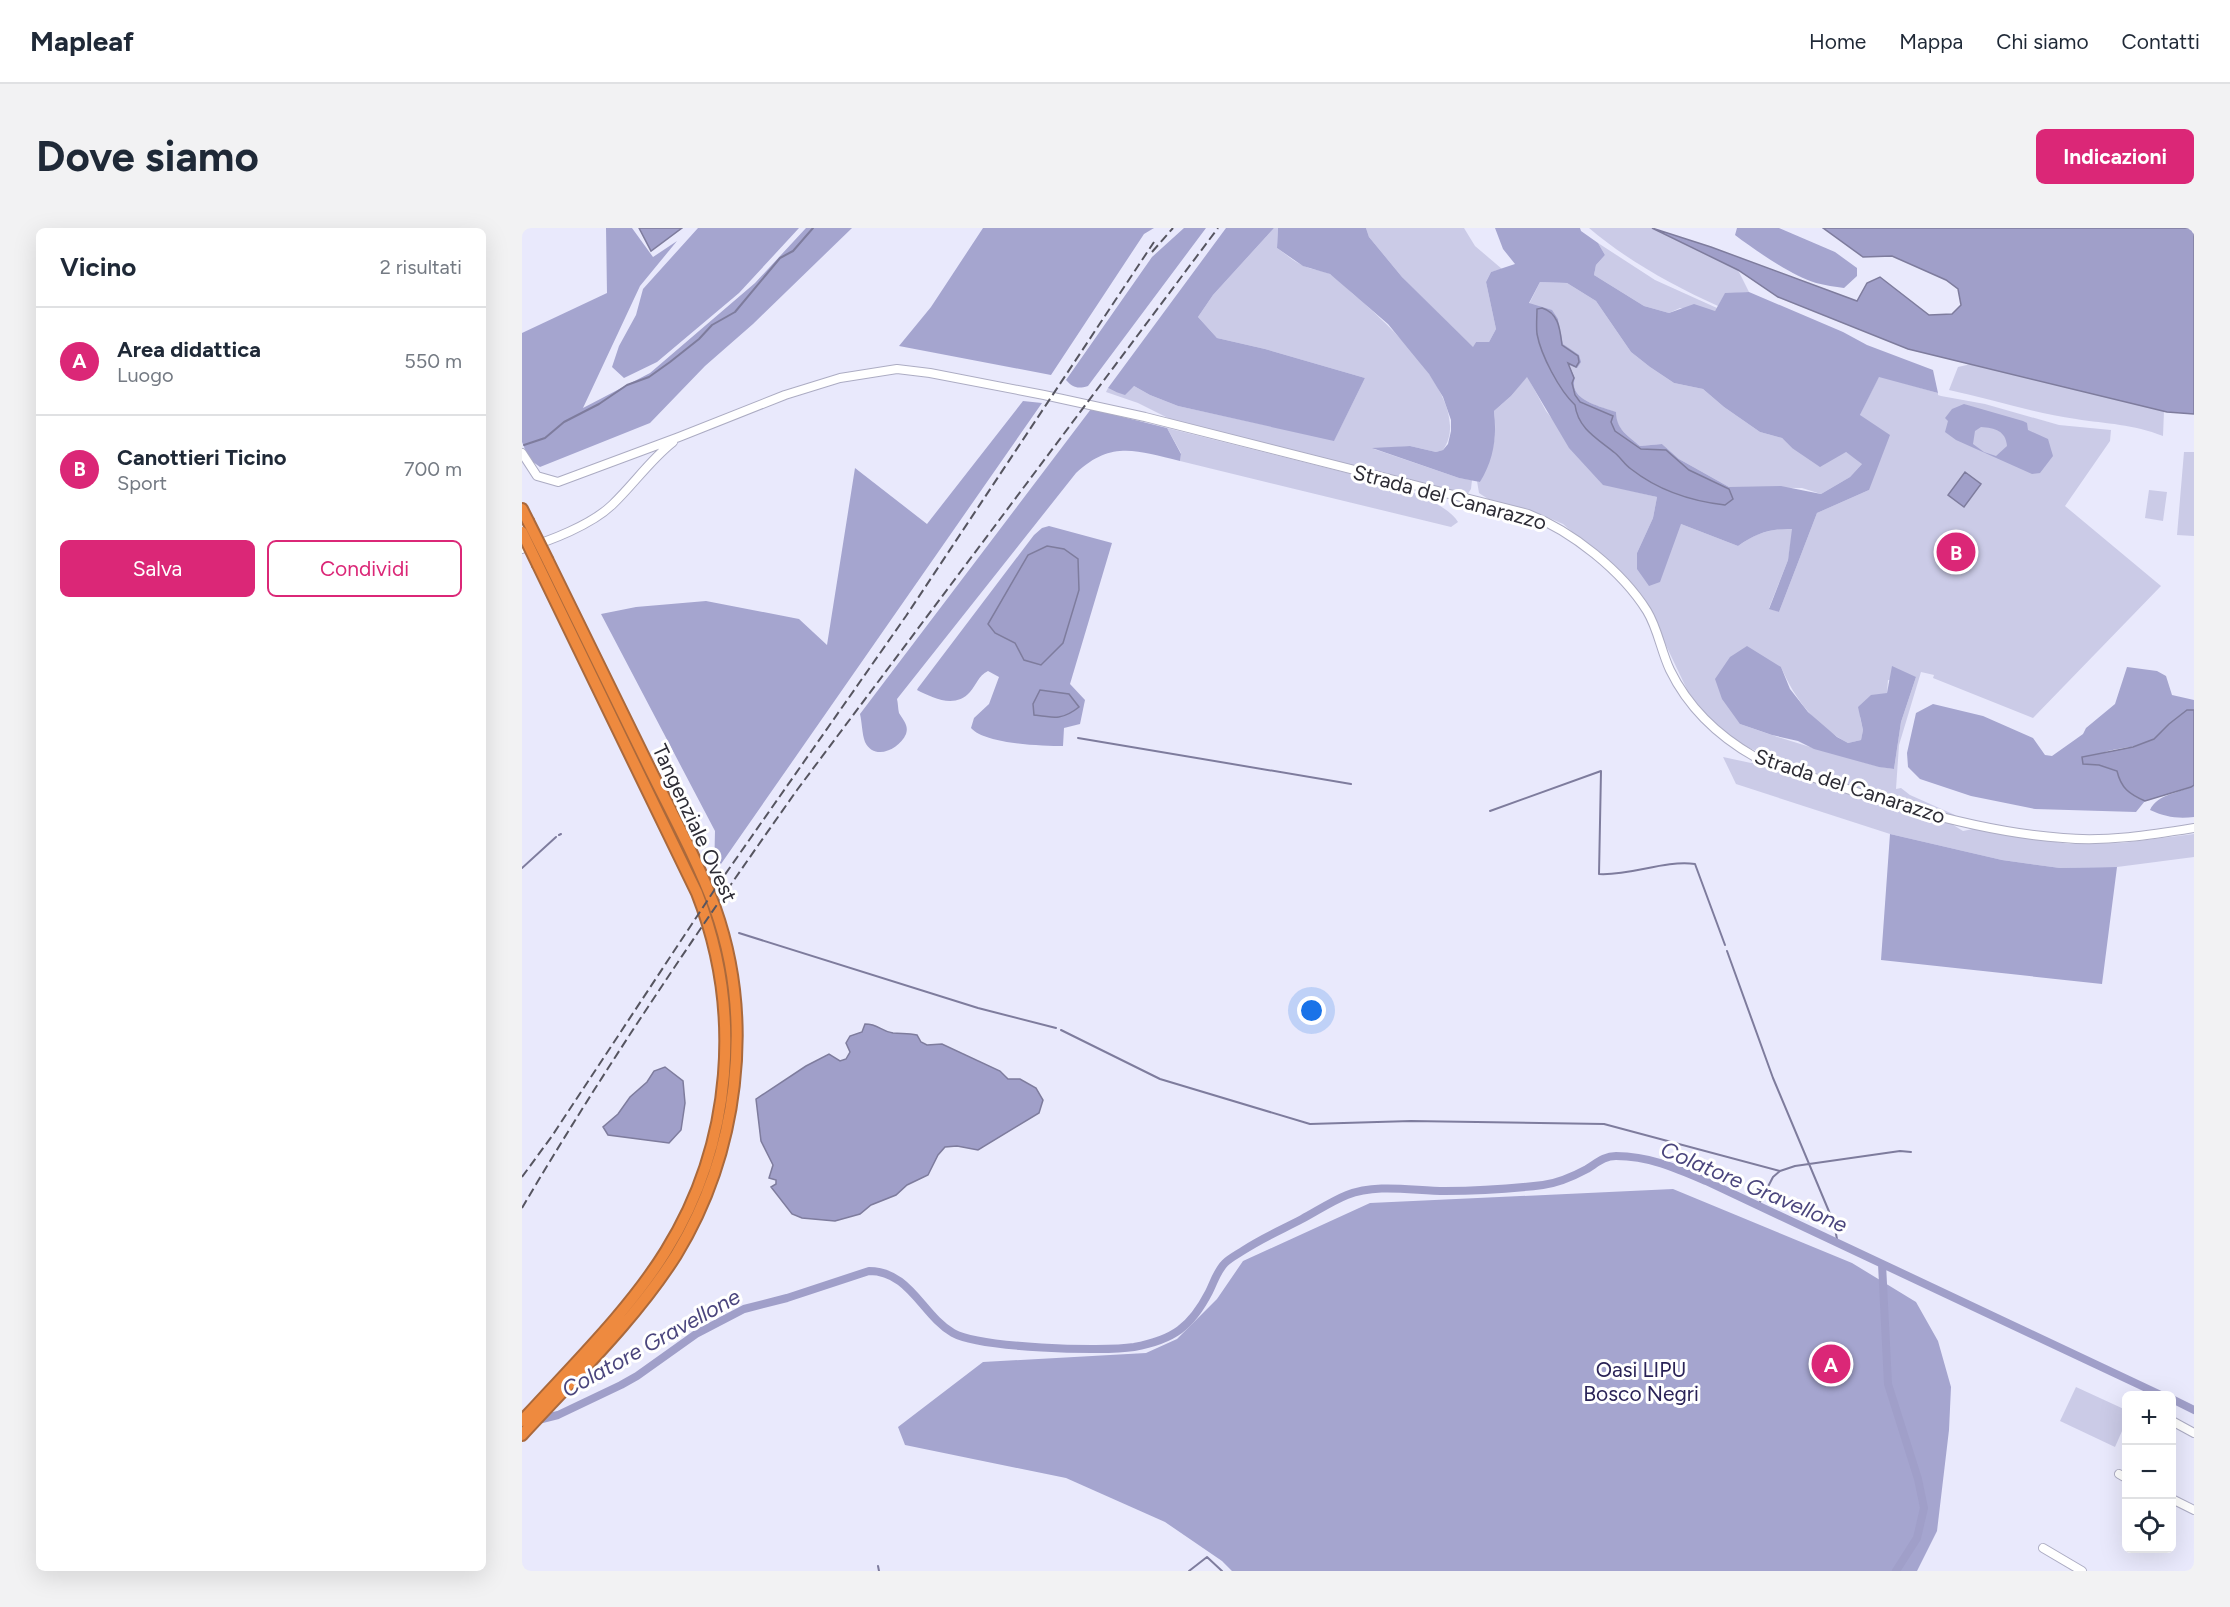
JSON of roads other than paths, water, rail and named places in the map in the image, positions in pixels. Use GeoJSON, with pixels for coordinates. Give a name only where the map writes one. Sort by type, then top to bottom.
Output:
{"type":"FeatureCollection","features":[{"type":"Feature","properties":{"kind":"highway","name":"Tangenziale Ovest"},"geometry":{"type":"LineString","coordinates":[[522,509],[543,563],[697,893],[713,937],[723,990],[726,1042],[722,1103],[697,1191],[684,1218],[650,1275],[522,1435]]}},
{"type":"Feature","properties":{"kind":"highway","name":"Tangenziale Ovest"},"geometry":{"type":"LineString","coordinates":[[522,532],[543,563]]}},
{"type":"Feature","properties":{"kind":"highway","name":"Tangenziale Ovest"},"geometry":{"type":"LineString","coordinates":[[522,1421],[551,1396]]}},
{"type":"Feature","properties":{"kind":"street","name":"Strada del Canarazzo"},"geometry":{"type":"LineString","coordinates":[[522,453],[537,476],[558,482],[785,395],[840,378],[897,369],[930,373],[1092,405],[1545,520],[1577,541],[1615,574],[1638,598],[1648,612],[1670,670],[1686,699],[1712,728],[1731,744],[1755,757],[1930,814],[1970,824],[2034,835],[2099,839],[2194,828]]}},
{"type":"Feature","properties":{"kind":"street"},"geometry":{"type":"LineString","coordinates":[[522,549],[568,533],[611,506],[652,461],[679,437]]}},
{"type":"Feature","properties":{"kind":"street"},"geometry":{"type":"LineString","coordinates":[[639,451],[648,454],[652,461]]}},
{"type":"Feature","properties":{"kind":"street"},"geometry":{"type":"LineString","coordinates":[[2176,1423],[2194,1433]]}},
{"type":"Feature","properties":{"kind":"street"},"geometry":{"type":"LineString","coordinates":[[2176,1501],[2194,1510]]}},
{"type":"Feature","properties":{"kind":"street"},"geometry":{"type":"LineString","coordinates":[[2043,1548],[2082,1571]]}},
{"type":"Feature","properties":{"kind":"waterway"},"geometry":{"type":"LineString","coordinates":[[524,445],[545,438],[564,422],[599,404],[627,385],[649,377],[670,362],[699,339],[712,325],[735,312],[780,258],[793,251],[813,228]]}},
{"type":"Feature","properties":{"kind":"waterway"},"geometry":{"type":"LineString","coordinates":[[1078,738],[1351,784]]}},
{"type":"Feature","properties":{"kind":"waterway"},"geometry":{"type":"LineString","coordinates":[[1490,811],[1601,771],[1599,874],[1623,873],[1671,864],[1695,864],[1725,945]]}},
{"type":"Feature","properties":{"kind":"waterway"},"geometry":{"type":"LineString","coordinates":[[522,868],[556,837]]}},
{"type":"Feature","properties":{"kind":"waterway"},"geometry":{"type":"LineString","coordinates":[[739,933],[978,1008],[1056,1028]]}},
{"type":"Feature","properties":{"kind":"waterway"},"geometry":{"type":"LineString","coordinates":[[1727,951],[1773,1078],[1833,1221]]}},
{"type":"Feature","properties":{"kind":"waterway"},"geometry":{"type":"LineString","coordinates":[[1061,1030],[1160,1079],[1310,1124],[1411,1121],[1604,1124],[1780,1171]]}},
{"type":"Feature","properties":{"kind":"waterway"},"geometry":{"type":"LineString","coordinates":[[1758,1206],[1773,1177],[1780,1171],[1795,1166],[1900,1151],[1911,1152]]}},
{"type":"Feature","properties":{"kind":"waterway","name":"Colatore Gravellone"},"geometry":{"type":"LineString","coordinates":[[534,1421],[558,1415],[621,1385],[696,1334],[744,1309],[787,1298],[869,1271],[895,1278],[915,1295],[942,1325],[953,1333],[967,1338],[1042,1348],[1070,1349],[1134,1347],[1148,1344],[1170,1336],[1188,1323],[1229,1259],[1347,1195],[1383,1188],[1457,1191],[1543,1185],[1566,1179],[1612,1156],[1651,1160],[1706,1181],[2152,1391]]}},
{"type":"Feature","properties":{"kind":"waterway"},"geometry":{"type":"LineString","coordinates":[[1835,1229],[1838,1244]]}},
{"type":"Feature","properties":{"kind":"waterway"},"geometry":{"type":"LineString","coordinates":[[1882,1264],[1888,1384],[1918,1479],[1924,1508],[1917,1538],[1896,1571]]}},
{"type":"Feature","properties":{"kind":"waterway","name":"Colatore Gravellone"},"geometry":{"type":"LineString","coordinates":[[2176,1401],[2194,1410]]}},
{"type":"Feature","properties":{"kind":"waterway"},"geometry":{"type":"LineString","coordinates":[[1189,1571],[1207,1557],[1222,1571]]}},
{"type":"Feature","properties":{"kind":"waterway"},"geometry":{"type":"LineString","coordinates":[[878,1566],[879,1571]]}},
{"type":"Feature","properties":{"kind":"railway"},"geometry":{"type":"LineString","coordinates":[[1152,252],[1173,228]]}},
{"type":"Feature","properties":{"kind":"railway"},"geometry":{"type":"LineString","coordinates":[[522,1208],[587,1101],[655,996],[797,790],[1218,228]]}},
{"type":"Feature","properties":{"kind":"railway"},"geometry":{"type":"LineString","coordinates":[[522,1177],[552,1136],[717,886],[906,616],[1154,242]]}},
{"type":"Feature","properties":{"kind":"place","name":"Canottieri Ticino"},"geometry":{"type":"Point","coordinates":[1956,552]}},
{"type":"Feature","properties":{"kind":"place","name":"Area didattica"},"geometry":{"type":"Point","coordinates":[1831,1364]}},
{"type":"Feature","properties":{"kind":"park label","name":"Oasi LIPU Bosco Negri"},"geometry":{"type":"Point","coordinates":[1641,1381]}}]}
